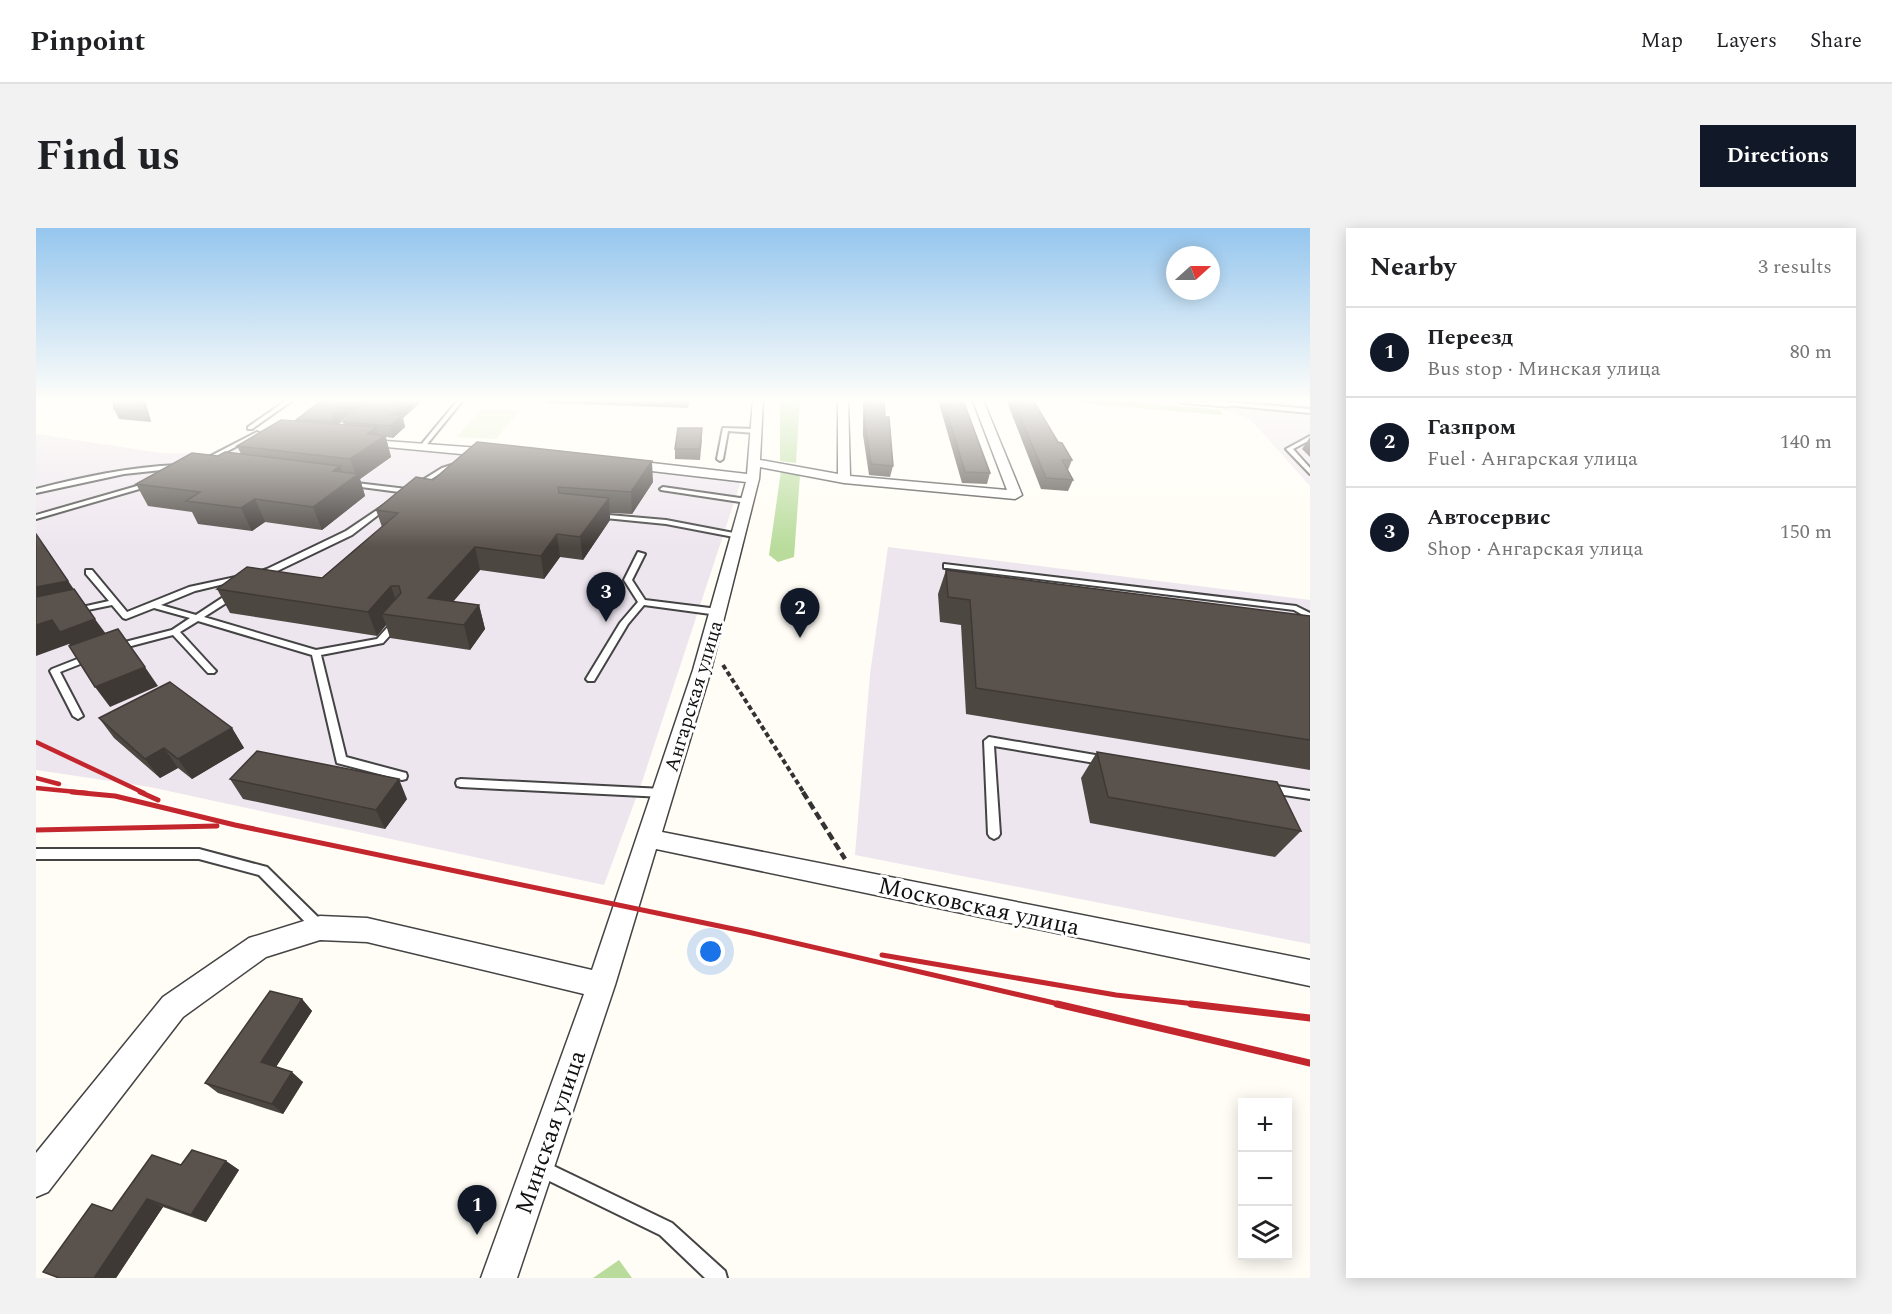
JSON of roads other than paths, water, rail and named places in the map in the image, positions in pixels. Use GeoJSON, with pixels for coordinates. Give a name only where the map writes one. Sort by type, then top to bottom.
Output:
{"type":"FeatureCollection","features":[{"type":"Feature","properties":{"kind":"street"},"geometry":{"type":"LineString","coordinates":[[445,449],[501,454]]}},
{"type":"Feature","properties":{"kind":"street","name":"Ангарская улица"},"geometry":{"type":"LineString","coordinates":[[601,985],[718,612],[747,501],[754,470],[755,449]]}},
{"type":"Feature","properties":{"kind":"street"},"geometry":{"type":"LineString","coordinates":[[844,449],[844,479]]}},
{"type":"Feature","properties":{"kind":"street"},"geometry":{"type":"LineString","coordinates":[[611,463],[754,470],[1015,495],[997,449]]}},
{"type":"Feature","properties":{"kind":"street","name":"Московская улица"},"geometry":{"type":"LineString","coordinates":[[647,838],[1310,974]]}},
{"type":"Feature","properties":{"kind":"street"},"geometry":{"type":"LineString","coordinates":[[36,1180],[173,1007],[258,947],[320,928],[367,930],[601,985]]}},
{"type":"Feature","properties":{"kind":"street","name":"Минская улица"},"geometry":{"type":"LineString","coordinates":[[499,1278],[601,985]]}},
{"type":"Feature","properties":{"kind":"lane"},"geometry":{"type":"LineString","coordinates":[[172,476],[224,449]]}},
{"type":"Feature","properties":{"kind":"lane"},"geometry":{"type":"LineString","coordinates":[[720,459],[722,449]]}},
{"type":"Feature","properties":{"kind":"lane"},"geometry":{"type":"LineString","coordinates":[[1289,449],[1310,472]]}},
{"type":"Feature","properties":{"kind":"lane"},"geometry":{"type":"LineString","coordinates":[[476,459],[501,454]]}},
{"type":"Feature","properties":{"kind":"lane"},"geometry":{"type":"LineString","coordinates":[[78,716],[55,671],[114,647],[175,632],[270,571],[349,533],[407,491],[444,469],[465,462]]}},
{"type":"Feature","properties":{"kind":"lane"},"geometry":{"type":"LineString","coordinates":[[36,491],[101,474],[147,468],[187,468]]}},
{"type":"Feature","properties":{"kind":"lane"},"geometry":{"type":"LineString","coordinates":[[36,518],[132,491],[164,479]]}},
{"type":"Feature","properties":{"kind":"lane"},"geometry":{"type":"LineString","coordinates":[[340,483],[407,491]]}},
{"type":"Feature","properties":{"kind":"lane"},"geometry":{"type":"LineString","coordinates":[[663,489],[747,501]]}},
{"type":"Feature","properties":{"kind":"lane"},"geometry":{"type":"LineString","coordinates":[[584,514],[666,522],[739,536]]}},
{"type":"Feature","properties":{"kind":"lane"},"geometry":{"type":"LineString","coordinates":[[641,554],[628,580],[642,602]]}},
{"type":"Feature","properties":{"kind":"lane"},"geometry":{"type":"LineString","coordinates":[[947,566],[1296,608],[1310,616]]}},
{"type":"Feature","properties":{"kind":"lane"},"geometry":{"type":"LineString","coordinates":[[89,572],[126,616],[192,589],[270,571]]}},
{"type":"Feature","properties":{"kind":"lane"},"geometry":{"type":"LineString","coordinates":[[69,612],[114,602]]}},
{"type":"Feature","properties":{"kind":"lane"},"geometry":{"type":"LineString","coordinates":[[642,602],[718,612]]}},
{"type":"Feature","properties":{"kind":"lane"},"geometry":{"type":"LineString","coordinates":[[591,679],[624,623],[642,602]]}},
{"type":"Feature","properties":{"kind":"lane"},"geometry":{"type":"LineString","coordinates":[[154,604],[316,653],[380,641],[404,614]]}},
{"type":"Feature","properties":{"kind":"lane"},"geometry":{"type":"LineString","coordinates":[[175,632],[211,671]]}},
{"type":"Feature","properties":{"kind":"lane"},"geometry":{"type":"LineString","coordinates":[[316,653],[341,760],[402,776]]}},
{"type":"Feature","properties":{"kind":"lane"},"geometry":{"type":"LineString","coordinates":[[994,834],[989,741],[1115,762]]}},
{"type":"Feature","properties":{"kind":"lane"},"geometry":{"type":"LineString","coordinates":[[460,783],[663,793]]}},
{"type":"Feature","properties":{"kind":"lane"},"geometry":{"type":"LineString","coordinates":[[1253,786],[1310,795]]}},
{"type":"Feature","properties":{"kind":"lane"},"geometry":{"type":"LineString","coordinates":[[36,854],[177,854],[209,857],[263,871],[320,928]]}},
{"type":"Feature","properties":{"kind":"lane"},"geometry":{"type":"LineString","coordinates":[[537,1166],[666,1229],[718,1278]]}},
{"type":"Feature","properties":{"kind":"railway"},"geometry":{"type":"LineString","coordinates":[[36,742],[144,793]]}},
{"type":"Feature","properties":{"kind":"railway"},"geometry":{"type":"LineString","coordinates":[[36,778],[59,784]]}},
{"type":"Feature","properties":{"kind":"railway"},"geometry":{"type":"LineString","coordinates":[[36,788],[87,793]]}},
{"type":"Feature","properties":{"kind":"railway"},"geometry":{"type":"LineString","coordinates":[[72,792],[115,796],[235,825],[748,932],[1063,1005]]}},
{"type":"Feature","properties":{"kind":"railway"},"geometry":{"type":"LineString","coordinates":[[140,792],[158,800]]}},
{"type":"Feature","properties":{"kind":"railway"},"geometry":{"type":"LineString","coordinates":[[36,830],[217,826]]}},
{"type":"Feature","properties":{"kind":"railway"},"geometry":{"type":"LineString","coordinates":[[882,955],[1116,995],[1204,1005]]}},
{"type":"Feature","properties":{"kind":"railway"},"geometry":{"type":"LineString","coordinates":[[1057,1004],[1310,1063]]}},
{"type":"Feature","properties":{"kind":"railway"},"geometry":{"type":"LineString","coordinates":[[1191,1004],[1310,1018]]}},
{"type":"Feature","properties":{"kind":"place","name":"Автосервис"},"geometry":{"type":"Point","coordinates":[606,622]}},
{"type":"Feature","properties":{"kind":"place","name":"Газпром"},"geometry":{"type":"Point","coordinates":[800,638]}},
{"type":"Feature","properties":{"kind":"place","name":"Переезд"},"geometry":{"type":"Point","coordinates":[477,1235]}}]}
